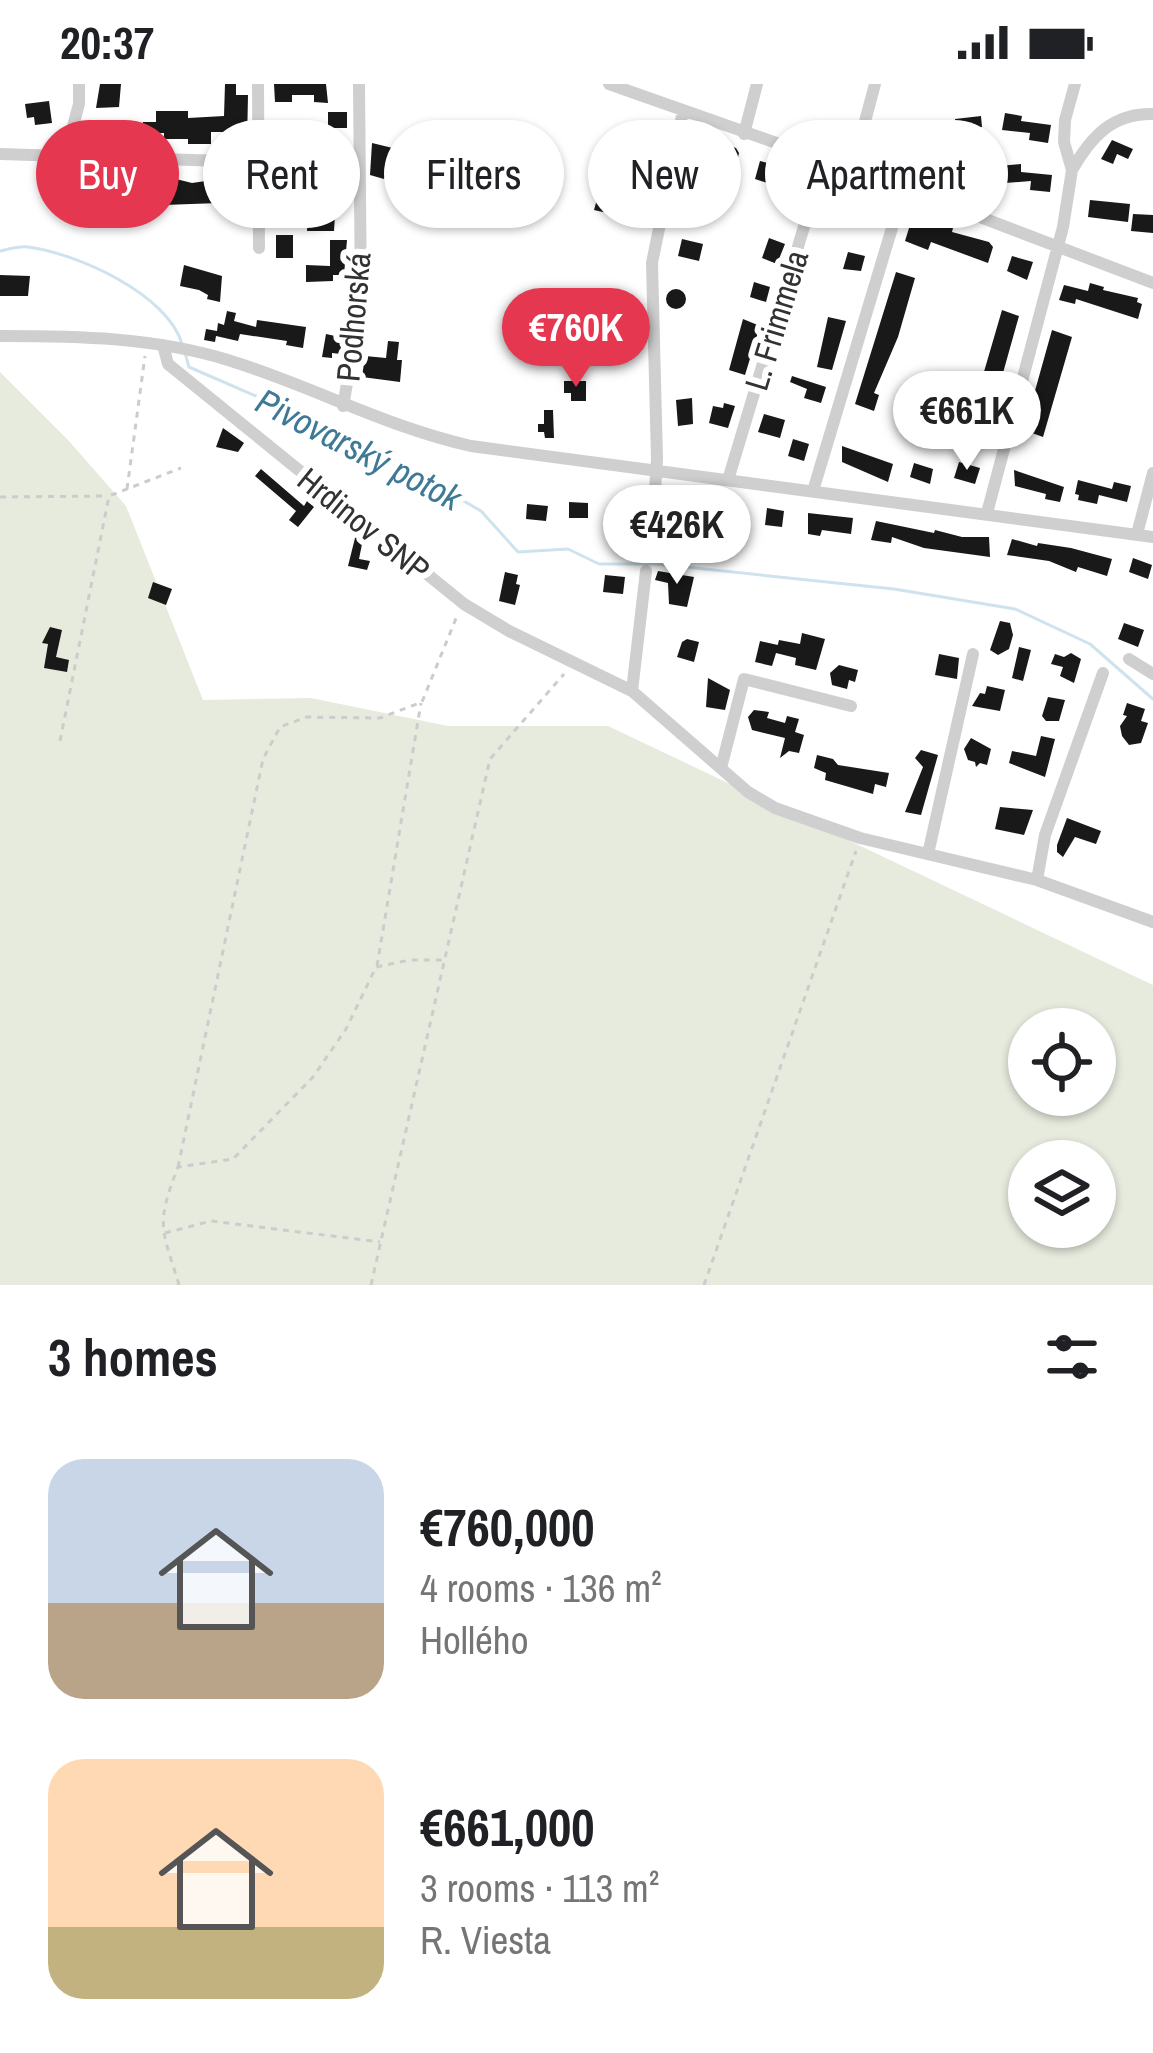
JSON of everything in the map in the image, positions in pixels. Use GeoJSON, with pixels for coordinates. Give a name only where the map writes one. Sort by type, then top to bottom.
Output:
{"type":"FeatureCollection","features":[{"type":"Feature","properties":{"kind":"street"},"geometry":{"type":"LineString","coordinates":[[75,120],[79,84]]}},
{"type":"Feature","properties":{"kind":"street"},"geometry":{"type":"LineString","coordinates":[[257,84],[257,120]]}},
{"type":"Feature","properties":{"kind":"street","name":"Podhorská"},"geometry":{"type":"LineString","coordinates":[[344,406],[361,304],[359,84]]}},
{"type":"Feature","properties":{"kind":"street"},"geometry":{"type":"LineString","coordinates":[[609,84],[765,141]]}},
{"type":"Feature","properties":{"kind":"street"},"geometry":{"type":"LineString","coordinates":[[653,101],[658,84]]}},
{"type":"Feature","properties":{"kind":"street"},"geometry":{"type":"LineString","coordinates":[[744,134],[757,84]]}},
{"type":"Feature","properties":{"kind":"street"},"geometry":{"type":"LineString","coordinates":[[865,120],[874,84]]}},
{"type":"Feature","properties":{"kind":"street"},"geometry":{"type":"LineString","coordinates":[[1072,170],[1064,142],[1065,120],[1076,84]]}},
{"type":"Feature","properties":{"kind":"street"},"geometry":{"type":"LineString","coordinates":[[651,554],[657,471],[652,262],[682,112]]}},
{"type":"Feature","properties":{"kind":"street"},"geometry":{"type":"LineString","coordinates":[[987,513],[1058,247],[1072,170],[1109,123],[1125,116],[1153,114]]}},
{"type":"Feature","properties":{"kind":"street"},"geometry":{"type":"LineString","coordinates":[[0,154],[36,155]]}},
{"type":"Feature","properties":{"kind":"street"},"geometry":{"type":"LineString","coordinates":[[259,228],[259,248]]}},
{"type":"Feature","properties":{"kind":"street","name":"L. Frimmela"},"geometry":{"type":"LineString","coordinates":[[728,480],[804,228]]}},
{"type":"Feature","properties":{"kind":"street"},"geometry":{"type":"LineString","coordinates":[[813,491],[892,228]]}},
{"type":"Feature","properties":{"kind":"street"},"geometry":{"type":"LineString","coordinates":[[1008,228],[1153,283]]}},
{"type":"Feature","properties":{"kind":"street"},"geometry":{"type":"LineString","coordinates":[[0,336],[84,335],[190,349],[263,372],[400,428],[471,446],[1153,537]]}},
{"type":"Feature","properties":{"kind":"street","name":"Hrdinov SNP"},"geometry":{"type":"LineString","coordinates":[[169,345],[168,364],[464,604],[632,691],[775,808],[860,838],[1037,880],[1153,922]]}},
{"type":"Feature","properties":{"kind":"street"},"geometry":{"type":"LineString","coordinates":[[1137,534],[1153,473]]}},
{"type":"Feature","properties":{"kind":"street"},"geometry":{"type":"LineString","coordinates":[[632,691],[646,571]]}},
{"type":"Feature","properties":{"kind":"street"},"geometry":{"type":"LineString","coordinates":[[928,854],[973,655]]}},
{"type":"Feature","properties":{"kind":"street"},"geometry":{"type":"LineString","coordinates":[[1129,659],[1153,674]]}},
{"type":"Feature","properties":{"kind":"street"},"geometry":{"type":"LineString","coordinates":[[1037,880],[1045,835],[1102,673]]}},
{"type":"Feature","properties":{"kind":"street"},"geometry":{"type":"LineString","coordinates":[[721,768],[744,680],[851,706]]}},
{"type":"Feature","properties":{"kind":"path"},"geometry":{"type":"LineString","coordinates":[[127,489],[147,342]]}},
{"type":"Feature","properties":{"kind":"path"},"geometry":{"type":"LineString","coordinates":[[0,497],[109,496],[181,468]]}},
{"type":"Feature","properties":{"kind":"path"},"geometry":{"type":"LineString","coordinates":[[59,741],[109,496]]}},
{"type":"Feature","properties":{"kind":"path"},"geometry":{"type":"LineString","coordinates":[[178,1167],[233,1159],[313,1078],[346,1029],[376,967],[422,701],[464,604]]}},
{"type":"Feature","properties":{"kind":"path"},"geometry":{"type":"LineString","coordinates":[[371,1285],[490,759],[574,662]]}},
{"type":"Feature","properties":{"kind":"path"},"geometry":{"type":"LineString","coordinates":[[179,1285],[161,1234],[165,1199],[178,1167],[263,759],[280,727],[307,717],[380,718],[422,701]]}},
{"type":"Feature","properties":{"kind":"path"},"geometry":{"type":"LineString","coordinates":[[704,1285],[860,838]]}},
{"type":"Feature","properties":{"kind":"path"},"geometry":{"type":"LineString","coordinates":[[376,967],[445,960]]}},
{"type":"Feature","properties":{"kind":"path"},"geometry":{"type":"LineString","coordinates":[[161,1234],[211,1221],[382,1242]]}},
{"type":"Feature","properties":{"kind":"shaded area"},"geometry":{"type":"Polygon","coordinates":[[[0,372],[126,506],[203,700],[311,698],[448,726],[608,726],[1153,985],[1153,1285],[0,1285],[0,372]]]}},
{"type":"Feature","properties":{"kind":"building"},"geometry":{"type":"Polygon","coordinates":[[[100,84],[121,84],[119,107],[96,108],[100,84]]]}},
{"type":"Feature","properties":{"kind":"building"},"geometry":{"type":"Polygon","coordinates":[[[225,84],[236,84],[236,95],[248,95],[247,120],[203,120],[203,144],[179,139],[179,120],[156,120],[156,111],[188,111],[188,118],[224,116],[225,84]]]}},
{"type":"Feature","properties":{"kind":"building"},"geometry":{"type":"Polygon","coordinates":[[[274,84],[326,84],[328,103],[314,102],[314,95],[292,95],[292,102],[275,102],[274,84]]]}},
{"type":"Feature","properties":{"kind":"building"},"geometry":{"type":"Polygon","coordinates":[[[49,101],[52,120],[36,120],[35,125],[34,117],[27,118],[25,104],[49,101]]]}},
{"type":"Feature","properties":{"kind":"building"},"geometry":{"type":"Polygon","coordinates":[[[328,112],[347,112],[347,120],[328,120],[328,112]]]}},
{"type":"Feature","properties":{"kind":"building"},"geometry":{"type":"Polygon","coordinates":[[[1005,113],[1022,116],[1021,121],[1051,125],[1048,143],[1029,140],[1030,133],[1008,131],[1008,120],[1004,120],[1005,113]]]}},
{"type":"Feature","properties":{"kind":"building"},"geometry":{"type":"Polygon","coordinates":[[[1112,140],[1133,149],[1128,159],[1117,154],[1113,164],[1101,159],[1112,140]]]}},
{"type":"Feature","properties":{"kind":"building"},"geometry":{"type":"Polygon","coordinates":[[[372,143],[384,146],[384,179],[370,175],[372,143]]]}},
{"type":"Feature","properties":{"kind":"building"},"geometry":{"type":"Polygon","coordinates":[[[760,161],[765,162],[765,182],[755,179],[760,161]]]}},
{"type":"Feature","properties":{"kind":"building"},"geometry":{"type":"Polygon","coordinates":[[[1021,164],[1021,172],[1052,175],[1050,192],[1030,190],[1031,181],[1008,183],[1008,165],[1021,164]]]}},
{"type":"Feature","properties":{"kind":"building"},"geometry":{"type":"Polygon","coordinates":[[[179,180],[203,181],[203,204],[179,204],[179,180]]]}},
{"type":"Feature","properties":{"kind":"building"},"geometry":{"type":"Polygon","coordinates":[[[1090,200],[1130,204],[1128,222],[1088,217],[1090,200]]]}},
{"type":"Feature","properties":{"kind":"building"},"geometry":{"type":"Polygon","coordinates":[[[1133,214],[1153,215],[1153,233],[1131,231],[1133,214]]]}},
{"type":"Feature","properties":{"kind":"building"},"geometry":{"type":"Polygon","coordinates":[[[909,228],[953,228],[952,232],[993,247],[988,263],[931,242],[928,250],[905,241],[909,228]]]}},
{"type":"Feature","properties":{"kind":"building"},"geometry":{"type":"Polygon","coordinates":[[[276,235],[293,235],[293,258],[276,258],[276,235]]]}},
{"type":"Feature","properties":{"kind":"building"},"geometry":{"type":"Polygon","coordinates":[[[769,238],[785,244],[777,264],[762,258],[769,238]]]}},
{"type":"Feature","properties":{"kind":"building"},"geometry":{"type":"Polygon","coordinates":[[[682,239],[703,244],[699,261],[678,256],[682,239]]]}},
{"type":"Feature","properties":{"kind":"building"},"geometry":{"type":"Polygon","coordinates":[[[330,240],[347,240],[344,275],[333,275],[333,281],[306,282],[306,265],[330,266],[330,240]]]}},
{"type":"Feature","properties":{"kind":"building"},"geometry":{"type":"Polygon","coordinates":[[[848,252],[865,256],[861,271],[843,269],[848,252]]]}},
{"type":"Feature","properties":{"kind":"building"},"geometry":{"type":"Polygon","coordinates":[[[1012,256],[1033,262],[1027,280],[1007,271],[1012,256]]]}},
{"type":"Feature","properties":{"kind":"building"},"geometry":{"type":"Polygon","coordinates":[[[184,265],[222,276],[220,302],[180,286],[184,265]]]}},
{"type":"Feature","properties":{"kind":"building"},"geometry":{"type":"Polygon","coordinates":[[[896,272],[915,278],[898,337],[874,393],[879,395],[874,411],[855,404],[896,272]]]}},
{"type":"Feature","properties":{"kind":"building"},"geometry":{"type":"Polygon","coordinates":[[[0,275],[30,276],[28,296],[0,296],[0,275]]]}},
{"type":"Feature","properties":{"kind":"building"},"geometry":{"type":"Polygon","coordinates":[[[754,282],[770,287],[766,302],[750,297],[754,282]]]}},
{"type":"Feature","properties":{"kind":"building"},"geometry":{"type":"Polygon","coordinates":[[[1090,283],[1138,298],[1142,304],[1138,319],[1076,299],[1075,304],[1059,300],[1064,285],[1088,291],[1090,283]]]}},
{"type":"Feature","properties":{"kind":"building"},"geometry":{"type":"Polygon","coordinates":[[[603,289],[619,289],[622,328],[605,329],[603,289]]]}},
{"type":"Feature","properties":{"kind":"building"},"geometry":{"type":"Polygon","coordinates":[[[676,289],[686,299],[676,309],[666,299],[676,289]]]}},
{"type":"Feature","properties":{"kind":"building"},"geometry":{"type":"Polygon","coordinates":[[[1002,310],[1019,316],[985,437],[967,430],[1002,310]]]}},
{"type":"Feature","properties":{"kind":"building"},"geometry":{"type":"Polygon","coordinates":[[[227,311],[236,313],[234,321],[256,327],[257,320],[306,327],[303,348],[240,334],[238,341],[216,336],[215,342],[204,340],[206,329],[217,331],[218,323],[224,325],[227,311]]]}},
{"type":"Feature","properties":{"kind":"building"},"geometry":{"type":"Polygon","coordinates":[[[828,317],[846,321],[832,370],[817,367],[828,317]]]}},
{"type":"Feature","properties":{"kind":"building"},"geometry":{"type":"Polygon","coordinates":[[[743,319],[760,326],[745,375],[729,370],[743,319]]]}},
{"type":"Feature","properties":{"kind":"building"},"geometry":{"type":"Polygon","coordinates":[[[1052,330],[1072,337],[1043,437],[1024,430],[1052,330]]]}},
{"type":"Feature","properties":{"kind":"building"},"geometry":{"type":"Polygon","coordinates":[[[326,334],[344,338],[341,354],[322,357],[326,334]]]}},
{"type":"Feature","properties":{"kind":"building"},"geometry":{"type":"Polygon","coordinates":[[[388,341],[399,342],[400,382],[362,377],[365,356],[386,358],[388,341]]]}},
{"type":"Feature","properties":{"kind":"building"},"geometry":{"type":"Polygon","coordinates":[[[792,376],[826,387],[821,403],[804,398],[807,389],[790,382],[792,376]]]}},
{"type":"Feature","properties":{"kind":"building"},"geometry":{"type":"Polygon","coordinates":[[[564,381],[586,381],[586,401],[571,401],[571,393],[564,393],[564,381]]]}},
{"type":"Feature","properties":{"kind":"building"},"geometry":{"type":"Polygon","coordinates":[[[692,398],[693,424],[678,426],[676,400],[692,398]]]}},
{"type":"Feature","properties":{"kind":"building"},"geometry":{"type":"Polygon","coordinates":[[[724,403],[735,406],[728,428],[709,423],[713,406],[723,408],[724,403]]]}},
{"type":"Feature","properties":{"kind":"building"},"geometry":{"type":"Polygon","coordinates":[[[544,410],[553,410],[554,438],[538,432],[538,424],[544,424],[544,410]]]}},
{"type":"Feature","properties":{"kind":"building"},"geometry":{"type":"Polygon","coordinates":[[[764,414],[785,420],[780,438],[758,432],[764,414]]]}},
{"type":"Feature","properties":{"kind":"building"},"geometry":{"type":"Polygon","coordinates":[[[223,428],[244,443],[238,452],[216,447],[223,428]]]}},
{"type":"Feature","properties":{"kind":"building"},"geometry":{"type":"Polygon","coordinates":[[[793,439],[809,444],[804,461],[788,456],[793,439]]]}},
{"type":"Feature","properties":{"kind":"building"},"geometry":{"type":"Polygon","coordinates":[[[842,446],[893,464],[888,482],[842,462],[842,446]]]}},
{"type":"Feature","properties":{"kind":"building"},"geometry":{"type":"Polygon","coordinates":[[[959,462],[980,468],[975,484],[954,478],[959,462]]]}},
{"type":"Feature","properties":{"kind":"building"},"geometry":{"type":"Polygon","coordinates":[[[914,463],[933,469],[930,484],[910,477],[914,463]]]}},
{"type":"Feature","properties":{"kind":"building"},"geometry":{"type":"Polygon","coordinates":[[[261,469],[304,506],[307,501],[314,507],[298,527],[289,520],[296,511],[255,476],[261,469]]]}},
{"type":"Feature","properties":{"kind":"building"},"geometry":{"type":"Polygon","coordinates":[[[1014,470],[1064,487],[1060,502],[1015,486],[1014,470]]]}},
{"type":"Feature","properties":{"kind":"building"},"geometry":{"type":"Polygon","coordinates":[[[1078,480],[1112,489],[1114,482],[1131,486],[1127,502],[1099,495],[1097,504],[1078,500],[1078,480]]]}},
{"type":"Feature","properties":{"kind":"building"},"geometry":{"type":"Polygon","coordinates":[[[675,500],[690,501],[689,521],[674,520],[675,500]]]}},
{"type":"Feature","properties":{"kind":"building"},"geometry":{"type":"Polygon","coordinates":[[[569,502],[588,503],[588,518],[569,518],[569,502]]]}},
{"type":"Feature","properties":{"kind":"building"},"geometry":{"type":"Polygon","coordinates":[[[527,504],[548,506],[546,521],[526,519],[527,504]]]}},
{"type":"Feature","properties":{"kind":"building"},"geometry":{"type":"Polygon","coordinates":[[[726,504],[742,505],[741,526],[725,524],[726,504]]]}},
{"type":"Feature","properties":{"kind":"building"},"geometry":{"type":"Polygon","coordinates":[[[767,508],[784,511],[782,527],[765,525],[767,508]]]}},
{"type":"Feature","properties":{"kind":"building"},"geometry":{"type":"Polygon","coordinates":[[[808,513],[853,518],[851,534],[822,530],[820,536],[808,534],[808,513]]]}},
{"type":"Feature","properties":{"kind":"building"},"geometry":{"type":"Polygon","coordinates":[[[876,521],[962,537],[989,537],[990,557],[924,548],[892,537],[891,543],[871,540],[876,521]]]}},
{"type":"Feature","properties":{"kind":"building"},"geometry":{"type":"Polygon","coordinates":[[[356,534],[363,539],[359,559],[370,561],[367,570],[348,566],[356,534]]]}},
{"type":"Feature","properties":{"kind":"building"},"geometry":{"type":"Polygon","coordinates":[[[1012,539],[1112,559],[1107,576],[1078,567],[1076,572],[1049,561],[1007,555],[1012,539]]]}},
{"type":"Feature","properties":{"kind":"building"},"geometry":{"type":"Polygon","coordinates":[[[1133,558],[1152,565],[1148,579],[1129,572],[1133,558]]]}},
{"type":"Feature","properties":{"kind":"building"},"geometry":{"type":"Polygon","coordinates":[[[658,571],[694,577],[687,607],[669,604],[668,583],[655,580],[658,571]]]}},
{"type":"Feature","properties":{"kind":"building"},"geometry":{"type":"Polygon","coordinates":[[[505,572],[518,575],[515,605],[499,601],[505,572]]]}},
{"type":"Feature","properties":{"kind":"building"},"geometry":{"type":"Polygon","coordinates":[[[605,575],[625,577],[623,594],[603,592],[605,575]]]}},
{"type":"Feature","properties":{"kind":"building"},"geometry":{"type":"Polygon","coordinates":[[[153,582],[172,589],[166,605],[148,598],[153,582]]]}},
{"type":"Feature","properties":{"kind":"building"},"geometry":{"type":"Polygon","coordinates":[[[1000,621],[1010,623],[1013,635],[1009,649],[998,655],[990,650],[1000,621]]]}},
{"type":"Feature","properties":{"kind":"building"},"geometry":{"type":"Polygon","coordinates":[[[1124,623],[1144,630],[1138,647],[1118,639],[1124,623]]]}},
{"type":"Feature","properties":{"kind":"building"},"geometry":{"type":"Polygon","coordinates":[[[50,627],[62,630],[56,657],[69,660],[67,672],[44,668],[48,644],[42,643],[50,627]]]}},
{"type":"Feature","properties":{"kind":"building"},"geometry":{"type":"Polygon","coordinates":[[[802,633],[825,639],[816,670],[795,665],[796,658],[776,653],[772,666],[755,662],[760,641],[778,645],[779,640],[800,644],[802,633]]]}},
{"type":"Feature","properties":{"kind":"building"},"geometry":{"type":"Polygon","coordinates":[[[687,639],[699,642],[694,662],[677,657],[687,639]]]}},
{"type":"Feature","properties":{"kind":"building"},"geometry":{"type":"Polygon","coordinates":[[[1019,647],[1031,650],[1023,681],[1012,678],[1019,647]]]}},
{"type":"Feature","properties":{"kind":"building"},"geometry":{"type":"Polygon","coordinates":[[[1071,653],[1081,659],[1074,683],[1060,676],[1063,667],[1051,664],[1055,654],[1071,653]]]}},
{"type":"Feature","properties":{"kind":"building"},"geometry":{"type":"Polygon","coordinates":[[[939,654],[959,658],[957,679],[935,675],[939,654]]]}},
{"type":"Feature","properties":{"kind":"building"},"geometry":{"type":"Polygon","coordinates":[[[839,665],[858,670],[847,689],[832,685],[830,673],[839,665]]]}},
{"type":"Feature","properties":{"kind":"building"},"geometry":{"type":"Polygon","coordinates":[[[708,678],[730,690],[725,710],[706,707],[708,678]]]}},
{"type":"Feature","properties":{"kind":"building"},"geometry":{"type":"Polygon","coordinates":[[[987,686],[1005,690],[1000,711],[972,706],[987,686]]]}},
{"type":"Feature","properties":{"kind":"building"},"geometry":{"type":"Polygon","coordinates":[[[1048,697],[1065,700],[1059,721],[1046,721],[1042,716],[1048,697]]]}},
{"type":"Feature","properties":{"kind":"building"},"geometry":{"type":"Polygon","coordinates":[[[1127,703],[1145,709],[1141,721],[1148,723],[1141,743],[1129,745],[1122,736],[1127,703]]]}},
{"type":"Feature","properties":{"kind":"building"},"geometry":{"type":"Polygon","coordinates":[[[754,710],[769,712],[767,718],[785,723],[787,716],[799,719],[795,732],[804,735],[799,753],[789,751],[780,758],[785,738],[752,730],[748,717],[754,710]]]}},
{"type":"Feature","properties":{"kind":"building"},"geometry":{"type":"Polygon","coordinates":[[[1041,736],[1055,739],[1045,777],[1009,763],[1012,751],[1036,756],[1041,736]]]}},
{"type":"Feature","properties":{"kind":"building"},"geometry":{"type":"Polygon","coordinates":[[[971,738],[991,749],[987,765],[976,767],[968,760],[964,749],[971,738]]]}},
{"type":"Feature","properties":{"kind":"building"},"geometry":{"type":"Polygon","coordinates":[[[921,750],[938,755],[921,815],[905,812],[923,767],[915,758],[921,750]]]}},
{"type":"Feature","properties":{"kind":"building"},"geometry":{"type":"Polygon","coordinates":[[[817,755],[838,765],[889,773],[886,787],[875,784],[873,794],[825,780],[826,773],[814,768],[817,755]]]}},
{"type":"Feature","properties":{"kind":"building"},"geometry":{"type":"Polygon","coordinates":[[[1000,807],[1033,810],[1024,835],[995,829],[1000,807]]]}},
{"type":"Feature","properties":{"kind":"building"},"geometry":{"type":"Polygon","coordinates":[[[1067,818],[1101,831],[1096,844],[1075,837],[1063,857],[1057,845],[1067,818]]]}},
{"type":"Feature","properties":{"kind":"waterway","name":"Pivovarský potok"},"geometry":{"type":"LineString","coordinates":[[0,251],[25,247],[48,251],[118,279],[159,309],[182,344]]}},
{"type":"Feature","properties":{"kind":"waterway","name":"Pivovarský potok"},"geometry":{"type":"LineString","coordinates":[[185,353],[189,367],[364,443],[481,511],[518,552],[568,549],[599,564],[656,564],[894,589],[1015,609],[1090,644],[1153,699]]}}]}
